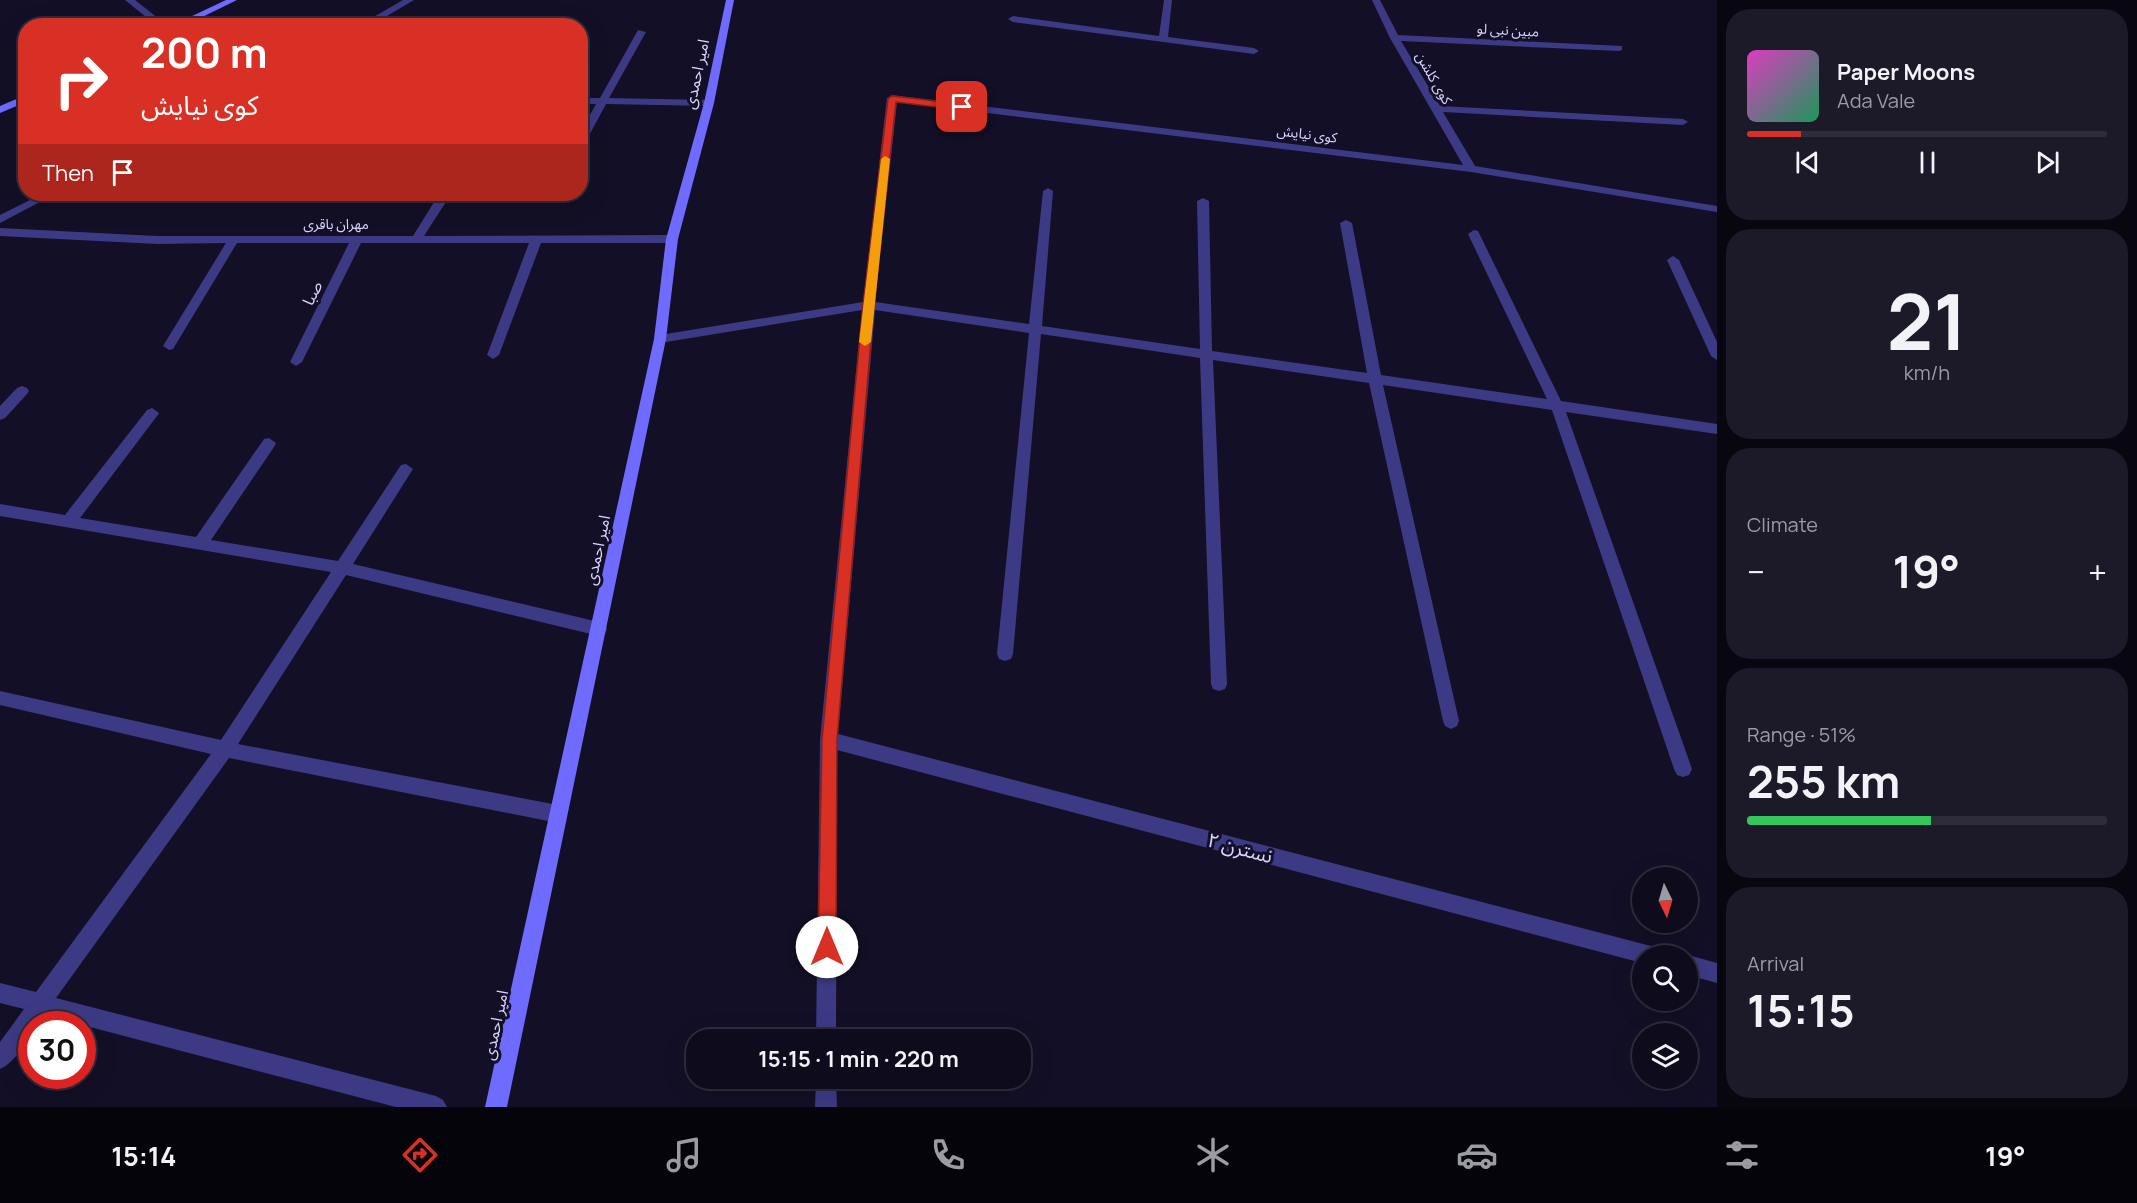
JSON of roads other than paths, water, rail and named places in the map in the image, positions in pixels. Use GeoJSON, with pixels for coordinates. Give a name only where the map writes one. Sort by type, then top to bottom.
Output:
{"type":"FeatureCollection","features":[{"type":"Feature","properties":{"kind":"main road"},"geometry":{"type":"LineString","coordinates":[[193,18],[233,0]]}},
{"type":"Feature","properties":{"kind":"main road","name":"امیر احمدی"},"geometry":{"type":"LineString","coordinates":[[496,1107],[660,339],[672,239],[709,103],[730,0]]}},
{"type":"Feature","properties":{"kind":"main road"},"geometry":{"type":"LineString","coordinates":[[0,110],[18,102]]}},
{"type":"Feature","properties":{"kind":"street"},"geometry":{"type":"LineString","coordinates":[[129,0],[153,18]]}},
{"type":"Feature","properties":{"kind":"street"},"geometry":{"type":"LineString","coordinates":[[377,18],[410,0]]}},
{"type":"Feature","properties":{"kind":"street"},"geometry":{"type":"LineString","coordinates":[[1163,40],[1168,0]]}},
{"type":"Feature","properties":{"kind":"street","name":"کوی کلشن"},"geometry":{"type":"LineString","coordinates":[[1376,0],[1395,38],[1471,169]]}},
{"type":"Feature","properties":{"kind":"street"},"geometry":{"type":"LineString","coordinates":[[1013,19],[1254,51]]}},
{"type":"Feature","properties":{"kind":"street"},"geometry":{"type":"LineString","coordinates":[[588,127],[640,32]]}},
{"type":"Feature","properties":{"kind":"street","name":"مبین نبی لو"},"geometry":{"type":"LineString","coordinates":[[1395,38],[1619,48]]}},
{"type":"Feature","properties":{"kind":"street","name":"کوی نیایش"},"geometry":{"type":"LineString","coordinates":[[868,305],[892,99],[1471,169],[1717,209]]}},
{"type":"Feature","properties":{"kind":"street"},"geometry":{"type":"LineString","coordinates":[[588,102],[709,103]]}},
{"type":"Feature","properties":{"kind":"street"},"geometry":{"type":"LineString","coordinates":[[1437,109],[1683,122]]}},
{"type":"Feature","properties":{"kind":"street"},"geometry":{"type":"LineString","coordinates":[[1005,654],[1048,191]]}},
{"type":"Feature","properties":{"kind":"street"},"geometry":{"type":"LineString","coordinates":[[0,220],[36,201]]}},
{"type":"Feature","properties":{"kind":"street"},"geometry":{"type":"LineString","coordinates":[[417,238],[441,201]]}},
{"type":"Feature","properties":{"kind":"street"},"geometry":{"type":"LineString","coordinates":[[1203,201],[1206,355],[1219,684]]}},
{"type":"Feature","properties":{"kind":"street"},"geometry":{"type":"LineString","coordinates":[[1346,223],[1375,379],[1451,722]]}},
{"type":"Feature","properties":{"kind":"street","name":"مهران باقری"},"geometry":{"type":"LineString","coordinates":[[0,232],[157,240],[672,239]]}},
{"type":"Feature","properties":{"kind":"street"},"geometry":{"type":"LineString","coordinates":[[1474,234],[1557,406],[1683,769]]}},
{"type":"Feature","properties":{"kind":"street"},"geometry":{"type":"LineString","coordinates":[[493,355],[537,238]]}},
{"type":"Feature","properties":{"kind":"street"},"geometry":{"type":"LineString","coordinates":[[169,346],[234,239]]}},
{"type":"Feature","properties":{"kind":"street","name":"صبا"},"geometry":{"type":"LineString","coordinates":[[296,362],[357,239]]}},
{"type":"Feature","properties":{"kind":"street"},"geometry":{"type":"LineString","coordinates":[[1673,260],[1717,356]]}},
{"type":"Feature","properties":{"kind":"street"},"geometry":{"type":"LineString","coordinates":[[826,1029],[829,740],[868,305]]}},
{"type":"Feature","properties":{"kind":"street"},"geometry":{"type":"LineString","coordinates":[[660,339],[868,305],[1717,429]]}},
{"type":"Feature","properties":{"kind":"street"},"geometry":{"type":"LineString","coordinates":[[0,415],[22,391]]}},
{"type":"Feature","properties":{"kind":"street"},"geometry":{"type":"LineString","coordinates":[[69,521],[152,413]]}},
{"type":"Feature","properties":{"kind":"street"},"geometry":{"type":"LineString","coordinates":[[200,544],[269,443]]}},
{"type":"Feature","properties":{"kind":"street"},"geometry":{"type":"LineString","coordinates":[[0,1059],[225,749],[406,469]]}},
{"type":"Feature","properties":{"kind":"street"},"geometry":{"type":"LineString","coordinates":[[0,510],[343,568],[599,629]]}},
{"type":"Feature","properties":{"kind":"street"},"geometry":{"type":"LineString","coordinates":[[0,698],[225,749],[558,814]]}},
{"type":"Feature","properties":{"kind":"street","name":"نسترن ۲"},"geometry":{"type":"LineString","coordinates":[[829,740],[1632,951]]}},
{"type":"Feature","properties":{"kind":"street"},"geometry":{"type":"LineString","coordinates":[[1698,968],[1717,973]]}},
{"type":"Feature","properties":{"kind":"street"},"geometry":{"type":"LineString","coordinates":[[0,993],[436,1107]]}},
{"type":"Feature","properties":{"kind":"street"},"geometry":{"type":"LineString","coordinates":[[826,1089],[826,1107]]}}]}
